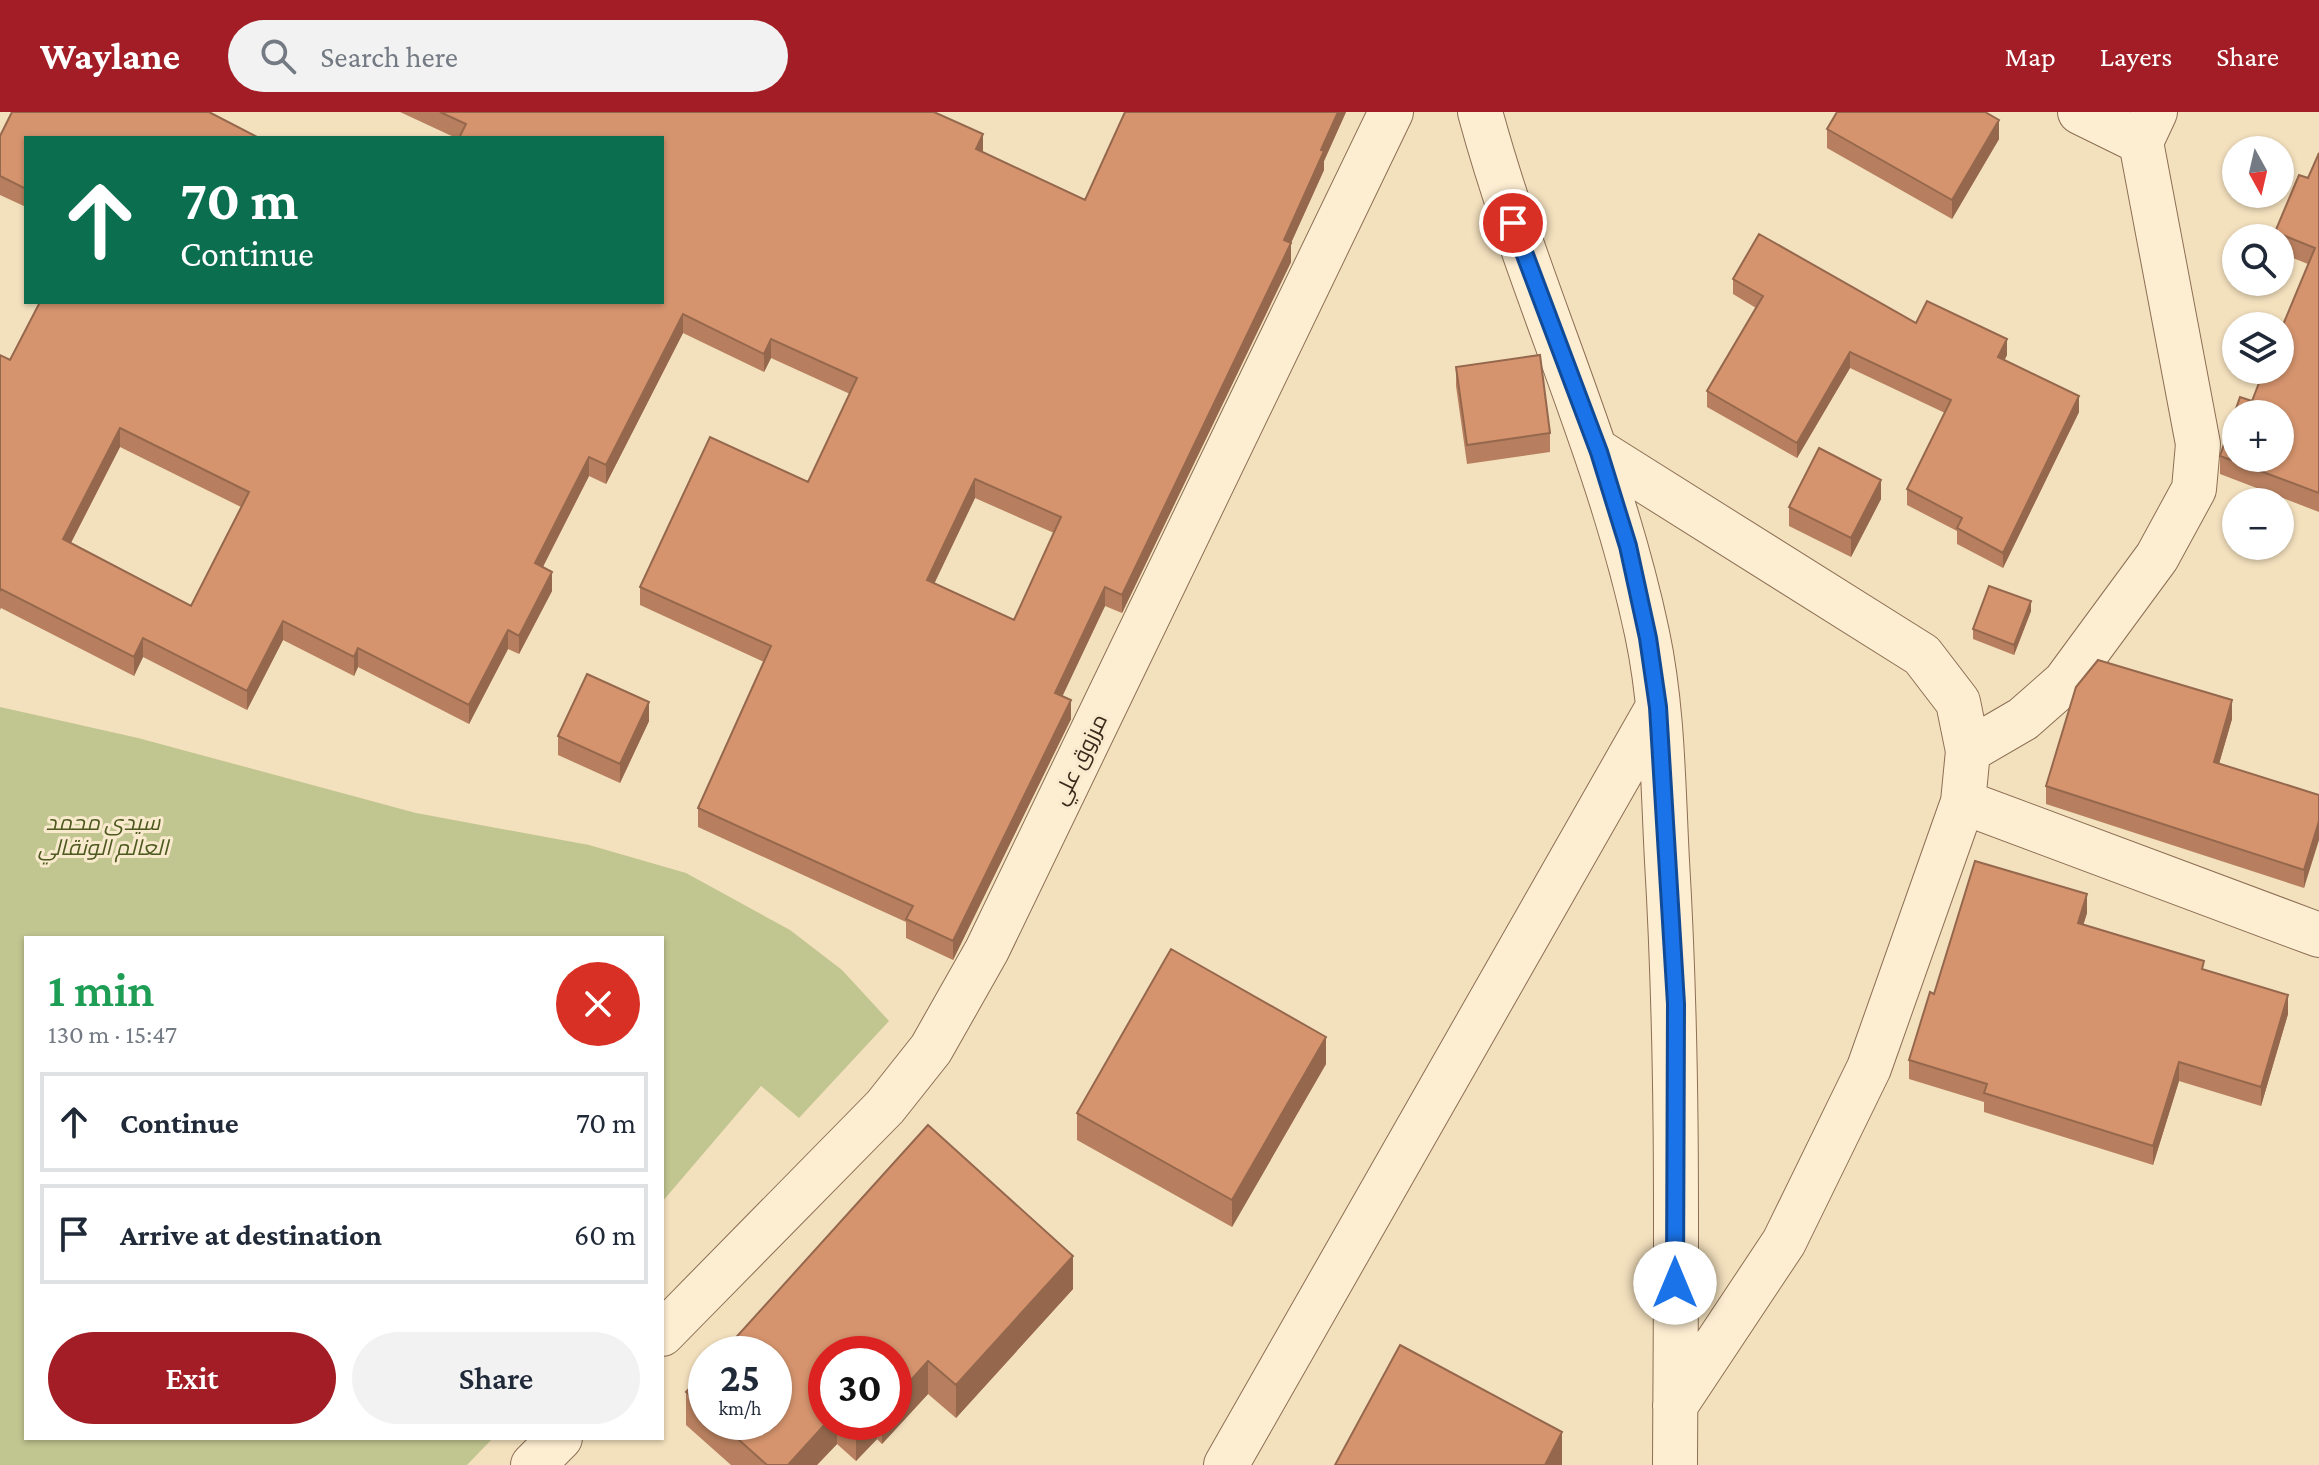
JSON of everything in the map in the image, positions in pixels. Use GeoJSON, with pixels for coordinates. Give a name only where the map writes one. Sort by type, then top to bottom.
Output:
{"type":"FeatureCollection","features":[{"type":"Feature","properties":{"kind":"street","name":"مرزوق علي"},"geometry":{"type":"LineString","coordinates":[[664,1332],[885,1107],[931,1049],[994,936],[1391,112]]}},
{"type":"Feature","properties":{"kind":"street"},"geometry":{"type":"LineString","coordinates":[[1480,112],[1522,251],[1599,452],[1628,546],[1648,638],[1658,707],[1676,1004],[1675,1465]]}},
{"type":"Feature","properties":{"kind":"street"},"geometry":{"type":"LineString","coordinates":[[1968,751],[2023,719],[2065,682],[2157,557],[2194,489],[2198,444],[2148,127],[2080,112]]}},
{"type":"Feature","properties":{"kind":"street"},"geometry":{"type":"LineString","coordinates":[[1599,452],[1922,655],[1958,702],[1968,751],[1963,802],[1869,1068],[1784,1242],[1675,1406]]}},
{"type":"Feature","properties":{"kind":"street"},"geometry":{"type":"LineString","coordinates":[[1226,1465],[1658,707]]}},
{"type":"Feature","properties":{"kind":"street"},"geometry":{"type":"LineString","coordinates":[[1963,802],[2319,935]]}},
{"type":"Feature","properties":{"kind":"street"},"geometry":{"type":"LineString","coordinates":[[533,1465],[558,1440]]}},
{"type":"Feature","properties":{"kind":"green space","name":"سيدي محمد العالم الونقالي"},"geometry":{"type":"Polygon","coordinates":[[[0,707],[138,738],[416,813],[589,845],[686,873],[790,930],[842,970],[889,1021],[799,1118],[761,1086],[664,1200],[664,936],[24,936],[24,1440],[491,1440],[467,1465],[0,1465],[0,707]]]}},
{"type":"Feature","properties":{"kind":"building"},"geometry":{"type":"Polygon","coordinates":[[[12,112],[209,112],[255,136],[24,136],[24,188],[0,176],[0,136],[12,112]]]}},
{"type":"Feature","properties":{"kind":"building"},"geometry":{"type":"Polygon","coordinates":[[[440,112],[934,112],[983,134],[976,149],[1085,200],[1125,112],[1338,112],[1284,240],[1291,243],[1122,595],[1105,587],[1055,693],[1071,700],[953,941],[906,919],[913,906],[698,808],[771,646],[640,587],[710,437],[808,482],[857,378],[771,339],[764,354],[683,314],[606,465],[589,457],[535,563],[552,572],[519,636],[508,630],[469,705],[358,648],[354,657],[283,621],[247,691],[143,638],[134,657],[0,591],[0,355],[10,360],[39,304],[664,304],[664,136],[460,136],[466,124],[440,112]],[[120,428],[63,539],[191,606],[249,492],[120,428]],[[975,479],[927,580],[1014,620],[1061,517],[975,479]]]}},
{"type":"Feature","properties":{"kind":"building"},"geometry":{"type":"Polygon","coordinates":[[[1837,112],[1985,112],[1999,120],[1952,200],[1827,129],[1837,112]]]}},
{"type":"Feature","properties":{"kind":"building"},"geometry":{"type":"Polygon","coordinates":[[[2319,153],[2319,493],[2263,472],[2294,472],[2294,400],[2252,400],[2259,384],[2294,384],[2294,312],[2288,312],[2315,248],[2294,240],[2294,224],[2278,224],[2285,208],[2294,208],[2294,187],[2299,175],[2308,178],[2319,153]]]}},
{"type":"Feature","properties":{"kind":"building"},"geometry":{"type":"Polygon","coordinates":[[[1759,234],[1916,323],[1927,301],[2007,339],[1998,357],[2079,396],[2003,553],[1957,528],[1962,518],[1907,489],[1951,400],[1850,352],[1797,443],[1707,391],[1763,296],[1733,279],[1759,234]]]}},
{"type":"Feature","properties":{"kind":"building"},"geometry":{"type":"Polygon","coordinates":[[[1540,355],[1550,433],[1467,445],[1456,367],[1540,355]]]}},
{"type":"Feature","properties":{"kind":"building"},"geometry":{"type":"Polygon","coordinates":[[[1819,448],[1881,480],[1851,538],[1789,507],[1819,448]]]}},
{"type":"Feature","properties":{"kind":"building"},"geometry":{"type":"Polygon","coordinates":[[[1989,586],[2031,601],[2014,645],[1973,629],[1989,586]]]}},
{"type":"Feature","properties":{"kind":"building"},"geometry":{"type":"Polygon","coordinates":[[[2098,660],[2232,700],[2214,762],[2319,795],[2319,821],[2304,870],[2046,786],[2076,687],[2098,660]]]}},
{"type":"Feature","properties":{"kind":"building"},"geometry":{"type":"Polygon","coordinates":[[[587,674],[649,702],[620,764],[558,736],[587,674]]]}},
{"type":"Feature","properties":{"kind":"building"},"geometry":{"type":"Polygon","coordinates":[[[1975,861],[2087,894],[2078,923],[2204,961],[2202,969],[2288,995],[2261,1087],[2179,1062],[2153,1146],[1984,1093],[1987,1084],[1909,1060],[1930,992],[1934,994],[1975,861]]]}},
{"type":"Feature","properties":{"kind":"building"},"geometry":{"type":"Polygon","coordinates":[[[1171,949],[1326,1037],[1232,1200],[1077,1113],[1171,949]]]}},
{"type":"Feature","properties":{"kind":"building"},"geometry":{"type":"Polygon","coordinates":[[[928,1125],[1073,1256],[956,1385],[928,1361],[912,1379],[912,1336],[808,1336],[808,1440],[811,1440],[788,1465],[767,1465],[739,1440],[792,1440],[792,1336],[737,1336],[928,1125]]]}},
{"type":"Feature","properties":{"kind":"building"},"geometry":{"type":"Polygon","coordinates":[[[1400,1345],[1562,1432],[1545,1465],[1335,1465],[1400,1345]]]}},
{"type":"Feature","properties":{"kind":"route"},"geometry":{"type":"LineString","coordinates":[[1513,223],[1599,452],[1628,546],[1648,638],[1658,707],[1676,1004],[1675,1283]]}}]}
